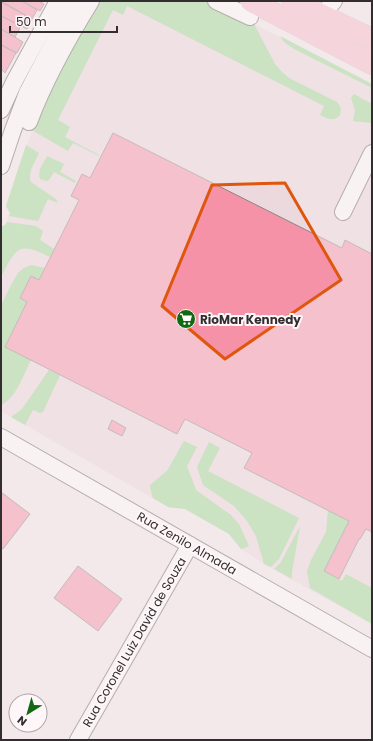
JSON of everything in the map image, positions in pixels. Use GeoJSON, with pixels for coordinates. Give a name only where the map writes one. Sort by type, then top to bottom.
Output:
{"type":"FeatureCollection","features":[{"type":"Feature","properties":{"kind":"main road"},"geometry":{"type":"LineString","coordinates":[[292,1],[328,8],[372,39]]}},
{"type":"Feature","properties":{"kind":"main road"},"geometry":{"type":"LineString","coordinates":[[250,9],[372,64]]}},
{"type":"Feature","properties":{"kind":"street"},"geometry":{"type":"LineString","coordinates":[[1,110],[14,82],[58,1]]}},
{"type":"Feature","properties":{"kind":"street"},"geometry":{"type":"LineString","coordinates":[[1,166],[12,130],[27,93],[75,1]]}},
{"type":"Feature","properties":{"kind":"street"},"geometry":{"type":"LineString","coordinates":[[29,122],[37,100],[69,37],[91,1]]}},
{"type":"Feature","properties":{"kind":"street"},"geometry":{"type":"LineString","coordinates":[[216,1],[250,9]]}},
{"type":"Feature","properties":{"kind":"street"},"geometry":{"type":"LineString","coordinates":[[343,212],[372,153]]}},
{"type":"Feature","properties":{"kind":"street","name":"Rua Zenilo Almada"},"geometry":{"type":"LineString","coordinates":[[1,437],[372,649]]}},
{"type":"Feature","properties":{"kind":"street","name":"Rua Coronel Luiz David de Souza"},"geometry":{"type":"LineString","coordinates":[[78,740],[190,545]]}},
{"type":"Feature","properties":{"kind":"highlighted area"},"geometry":{"type":"Polygon","coordinates":[[[285,183],[341,280],[225,359],[162,306],[212,185],[285,183]]]}},
{"type":"Feature","properties":{"kind":"shaded area","name":"RioMar Kennedy"},"geometry":{"type":"Polygon","coordinates":[[[95,1],[208,1],[372,84],[372,624],[264,564],[241,549],[229,534],[185,509],[168,507],[1,411],[1,227],[5,225],[10,213],[6,206],[32,131],[30,129],[95,1]]]}},
{"type":"Feature","properties":{"kind":"green space"},"geometry":{"type":"Polygon","coordinates":[[[95,1],[208,1],[254,24],[275,64],[282,72],[289,78],[337,102],[341,108],[340,115],[335,119],[328,119],[320,115],[324,106],[127,6],[123,15],[113,10],[58,120],[70,127],[65,137],[99,156],[73,143],[68,151],[30,129],[95,1]]]}},
{"type":"Feature","properties":{"kind":"green space"},"geometry":{"type":"Polygon","coordinates":[[[280,36],[372,84],[372,88],[294,49],[284,42],[280,36]]]}},
{"type":"Feature","properties":{"kind":"green space"},"geometry":{"type":"Polygon","coordinates":[[[354,94],[372,104],[372,123],[353,121],[355,110],[351,98],[354,94]]]}},
{"type":"Feature","properties":{"kind":"green space"},"geometry":{"type":"Polygon","coordinates":[[[26,145],[39,153],[31,171],[31,182],[56,199],[58,203],[48,199],[38,221],[9,216],[10,213],[6,206],[26,145]]]}},
{"type":"Feature","properties":{"kind":"green space"},"geometry":{"type":"Polygon","coordinates":[[[47,156],[64,164],[60,172],[76,181],[75,183],[54,172],[47,181],[40,179],[40,170],[47,156]]]}},
{"type":"Feature","properties":{"kind":"green space"},"geometry":{"type":"Polygon","coordinates":[[[7,222],[36,226],[43,231],[40,240],[54,249],[50,257],[31,249],[19,250],[10,259],[1,277],[1,227],[7,222]]]}},
{"type":"Feature","properties":{"kind":"green space"},"geometry":{"type":"Polygon","coordinates":[[[31,265],[45,268],[39,280],[31,276],[20,298],[27,302],[5,347],[31,360],[11,397],[1,405],[1,305],[18,273],[31,265]]]}},
{"type":"Feature","properties":{"kind":"green space"},"geometry":{"type":"Polygon","coordinates":[[[49,370],[60,375],[43,412],[40,413],[33,410],[25,425],[11,417],[22,409],[49,370]]]}},
{"type":"Feature","properties":{"kind":"green space"},"geometry":{"type":"Polygon","coordinates":[[[184,441],[197,447],[187,466],[196,490],[231,515],[239,524],[249,546],[241,549],[229,534],[185,509],[168,507],[153,498],[150,485],[167,471],[184,441]]]}},
{"type":"Feature","properties":{"kind":"green space"},"geometry":{"type":"Polygon","coordinates":[[[209,442],[220,448],[208,471],[299,518],[279,559],[271,567],[264,564],[256,536],[247,521],[234,506],[203,485],[197,467],[209,442]]]}},
{"type":"Feature","properties":{"kind":"green space"},"geometry":{"type":"Polygon","coordinates":[[[328,510],[349,521],[324,571],[342,581],[346,574],[372,588],[372,624],[310,588],[307,571],[311,560],[326,532],[328,510]]]}},
{"type":"Feature","properties":{"kind":"green space"},"geometry":{"type":"Polygon","coordinates":[[[300,526],[292,579],[274,569],[281,562],[300,526]]]}},
{"type":"Feature","properties":{"kind":"building"},"geometry":{"type":"Polygon","coordinates":[[[1,1],[22,1],[37,10],[32,19],[1,1]]]}},
{"type":"Feature","properties":{"kind":"building"},"geometry":{"type":"Polygon","coordinates":[[[22,1],[39,1],[44,4],[40,11],[22,1]]]}},
{"type":"Feature","properties":{"kind":"building"},"geometry":{"type":"Polygon","coordinates":[[[1,2],[32,19],[27,29],[1,16],[1,2]]]}},
{"type":"Feature","properties":{"kind":"building"},"geometry":{"type":"Polygon","coordinates":[[[1,16],[21,26],[15,37],[1,29],[1,16]]]}},
{"type":"Feature","properties":{"kind":"building"},"geometry":{"type":"Polygon","coordinates":[[[1,29],[23,42],[17,53],[1,45],[1,29]]]}},
{"type":"Feature","properties":{"kind":"building"},"geometry":{"type":"Polygon","coordinates":[[[1,45],[16,53],[5,73],[1,69],[1,45]]]}},
{"type":"Feature","properties":{"kind":"building"},"geometry":{"type":"Polygon","coordinates":[[[113,133],[342,248],[345,240],[372,254],[372,532],[366,529],[359,539],[339,579],[324,571],[349,521],[244,468],[252,453],[185,419],[177,434],[5,347],[27,302],[20,298],[31,276],[39,280],[79,200],[71,196],[82,174],[90,178],[113,133]]]}},
{"type":"Feature","properties":{"kind":"building"},"geometry":{"type":"Polygon","coordinates":[[[112,420],[126,428],[122,436],[108,429],[112,420]]]}},
{"type":"Feature","properties":{"kind":"building"},"geometry":{"type":"Polygon","coordinates":[[[1,492],[30,514],[3,549],[1,548],[1,492]]]}},
{"type":"Feature","properties":{"kind":"building"},"geometry":{"type":"Polygon","coordinates":[[[78,566],[122,599],[98,631],[54,598],[78,566]]]}},
{"type":"Feature","properties":{"kind":"place","name":"RioMar Kennedy"},"geometry":{"type":"Point","coordinates":[186,319]}}]}
